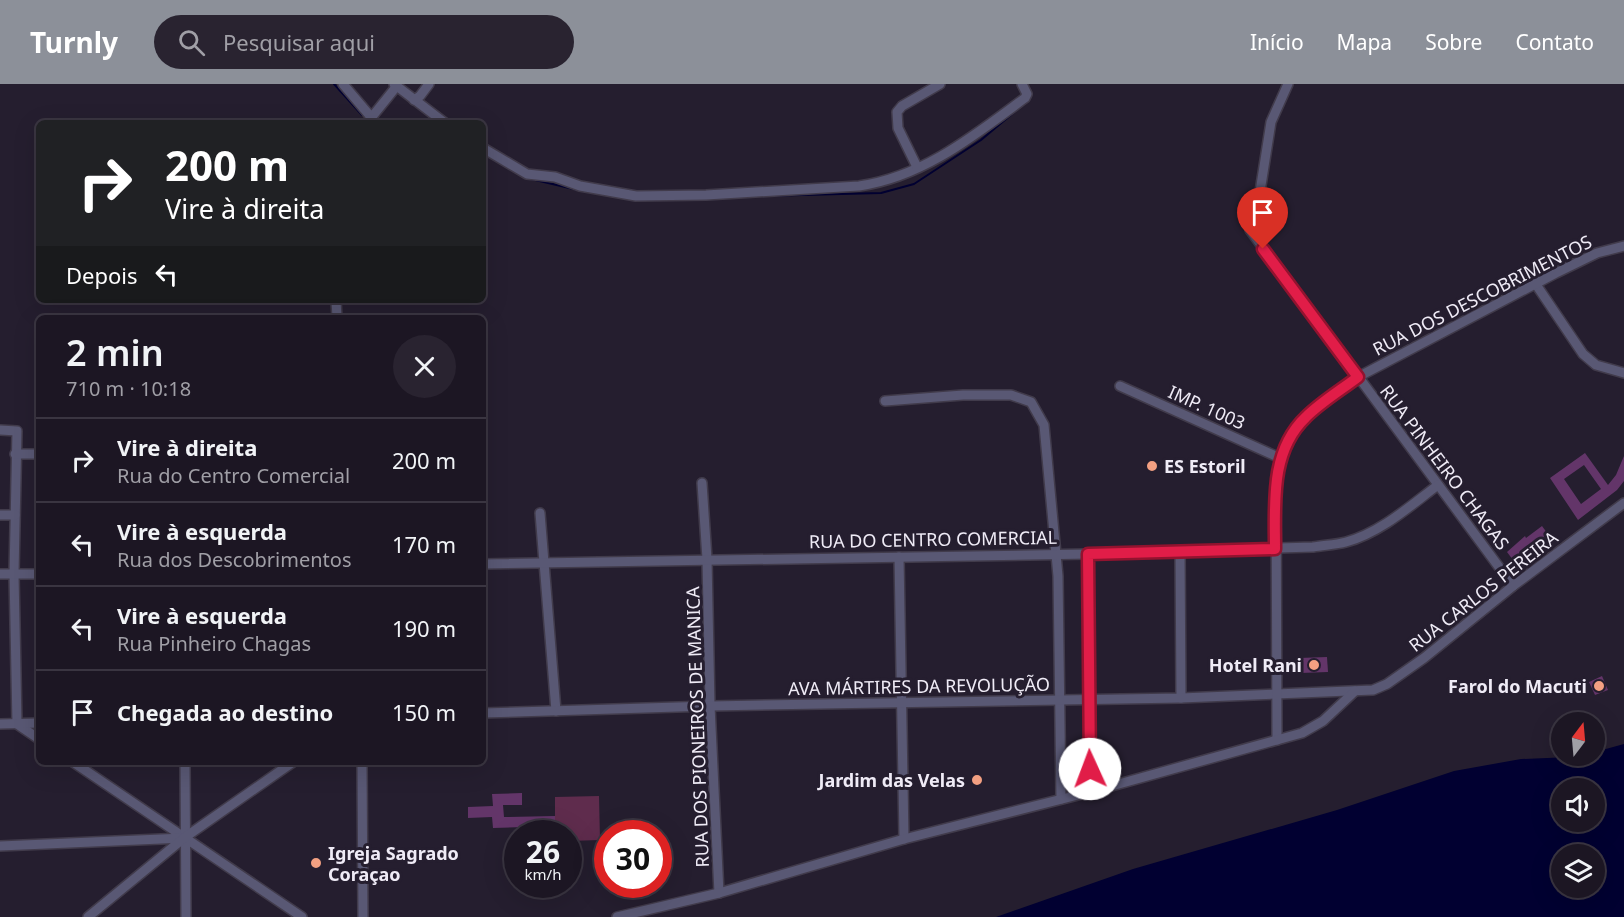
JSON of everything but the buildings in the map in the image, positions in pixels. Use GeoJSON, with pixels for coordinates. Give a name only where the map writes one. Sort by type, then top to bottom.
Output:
{"type":"FeatureCollection","features":[{"type":"Feature","properties":{"kind":"street"},"geometry":{"type":"LineString","coordinates":[[343,84],[369,120],[395,86],[442,120]]}},
{"type":"Feature","properties":{"kind":"street"},"geometry":{"type":"LineString","coordinates":[[414,100],[429,84]]}},
{"type":"Feature","properties":{"kind":"street"},"geometry":{"type":"LineString","coordinates":[[916,167],[898,128],[897,112],[903,105],[939,84]]}},
{"type":"Feature","properties":{"kind":"street"},"geometry":{"type":"LineString","coordinates":[[486,150],[527,174],[555,177],[580,186],[636,196],[706,195],[859,186],[883,183],[951,152],[1025,98],[1027,94],[1022,84]]}},
{"type":"Feature","properties":{"kind":"street","name":"RUA PINHEIRO CHAGAS"},"geometry":{"type":"LineString","coordinates":[[1288,84],[1271,122],[1259,198],[1249,220],[1250,230],[1513,586]]}},
{"type":"Feature","properties":{"kind":"street","name":"RUA DOS DESCOBRIMENTOS"},"geometry":{"type":"LineString","coordinates":[[1276,740],[1276,480],[1289,438],[1305,417],[1358,377],[1535,283],[1597,254],[1624,246]]}},
{"type":"Feature","properties":{"kind":"street"},"geometry":{"type":"LineString","coordinates":[[1535,283],[1583,354],[1596,365],[1624,373]]}},
{"type":"Feature","properties":{"kind":"street","name":"IMP. 1003"},"geometry":{"type":"LineString","coordinates":[[1119,386],[1281,458]]}},
{"type":"Feature","properties":{"kind":"street"},"geometry":{"type":"LineString","coordinates":[[885,401],[963,395],[1011,395],[1031,402],[1044,425],[1059,601],[1061,799]]}},
{"type":"Feature","properties":{"kind":"street"},"geometry":{"type":"LineString","coordinates":[[0,430],[17,431],[14,574],[17,724]]}},
{"type":"Feature","properties":{"kind":"street"},"geometry":{"type":"LineString","coordinates":[[15,454],[36,454]]}},
{"type":"Feature","properties":{"kind":"street","name":"RUA DOS PIONEIROS DE MANICA"},"geometry":{"type":"LineString","coordinates":[[702,483],[707,559],[710,706],[719,893]]}},
{"type":"Feature","properties":{"kind":"street","name":"RUA DO CENTRO COMERCIAL"},"geometry":{"type":"LineString","coordinates":[[486,564],[1088,554],[1313,547],[1347,542],[1399,514],[1438,485]]}},
{"type":"Feature","properties":{"kind":"street","name":"RUA CARLOS PEREIRA"},"geometry":{"type":"LineString","coordinates":[[1355,691],[1372,690],[1387,684],[1624,503]]}},
{"type":"Feature","properties":{"kind":"street"},"geometry":{"type":"LineString","coordinates":[[540,513],[556,711]]}},
{"type":"Feature","properties":{"kind":"street"},"geometry":{"type":"LineString","coordinates":[[0,515],[15,515]]}},
{"type":"Feature","properties":{"kind":"street"},"geometry":{"type":"LineString","coordinates":[[1180,551],[1181,698]]}},
{"type":"Feature","properties":{"kind":"street"},"geometry":{"type":"LineString","coordinates":[[1088,554],[1090,792]]}},
{"type":"Feature","properties":{"kind":"street"},"geometry":{"type":"LineString","coordinates":[[899,557],[903,839]]}},
{"type":"Feature","properties":{"kind":"street"},"geometry":{"type":"LineString","coordinates":[[0,574],[36,574]]}},
{"type":"Feature","properties":{"kind":"street"},"geometry":{"type":"LineString","coordinates":[[617,917],[719,893],[903,839],[1090,792],[1302,733],[1323,721],[1355,691]]}},
{"type":"Feature","properties":{"kind":"street","name":"AVA MÁRTIRES DA REVOLUÇÃO"},"geometry":{"type":"LineString","coordinates":[[486,713],[710,706],[1181,698],[1355,691]]}},
{"type":"Feature","properties":{"kind":"street"},"geometry":{"type":"LineString","coordinates":[[0,724],[36,723]]}},
{"type":"Feature","properties":{"kind":"street"},"geometry":{"type":"LineString","coordinates":[[17,724],[36,737]]}},
{"type":"Feature","properties":{"kind":"street"},"geometry":{"type":"LineString","coordinates":[[77,765],[302,917]]}},
{"type":"Feature","properties":{"kind":"street"},"geometry":{"type":"LineString","coordinates":[[185,765],[186,917]]}},
{"type":"Feature","properties":{"kind":"street"},"geometry":{"type":"LineString","coordinates":[[88,917],[184,838],[289,765]]}},
{"type":"Feature","properties":{"kind":"street"},"geometry":{"type":"LineString","coordinates":[[362,765],[363,917]]}},
{"type":"Feature","properties":{"kind":"street"},"geometry":{"type":"LineString","coordinates":[[0,846],[184,838]]}},
{"type":"Feature","properties":{"kind":"shaded area"},"geometry":{"type":"Polygon","coordinates":[[[1624,744],[1624,917],[996,917],[1133,869],[1337,810],[1454,771],[1521,759],[1551,758],[1551,766],[1605,766],[1605,749],[1624,744]]]}},
{"type":"Feature","properties":{"kind":"shaded area"},"geometry":{"type":"Polygon","coordinates":[[[599,796],[600,820],[594,820],[594,840],[582,841],[582,820],[555,820],[555,797],[599,796]]]}},
{"type":"Feature","properties":{"kind":"waterway"},"geometry":{"type":"LineString","coordinates":[[334,84],[362,115]]}},
{"type":"Feature","properties":{"kind":"waterway"},"geometry":{"type":"LineString","coordinates":[[760,196],[881,193],[914,184],[981,140],[1019,108]]}},
{"type":"Feature","properties":{"kind":"waterway"},"geometry":{"type":"LineString","coordinates":[[531,179],[578,190]]}},
{"type":"Feature","properties":{"kind":"place","name":"ES Estoril"},"geometry":{"type":"Point","coordinates":[1152,466]}},
{"type":"Feature","properties":{"kind":"place","name":"Hotel Rani"},"geometry":{"type":"Point","coordinates":[1314,665]}},
{"type":"Feature","properties":{"kind":"place","name":"Farol do Macuti"},"geometry":{"type":"Point","coordinates":[1599,686]}},
{"type":"Feature","properties":{"kind":"place","name":"Jardim das Velas"},"geometry":{"type":"Point","coordinates":[977,780]}},
{"type":"Feature","properties":{"kind":"place","name":"Igreja Sagrado Coraçao"},"geometry":{"type":"Point","coordinates":[316,863]}},
{"type":"Feature","properties":{"kind":"route"},"geometry":{"type":"LineString","coordinates":[[1090,769],[1088,554],[1275,549],[1276,480],[1289,438],[1305,417],[1358,377],[1263,249]]}}]}
